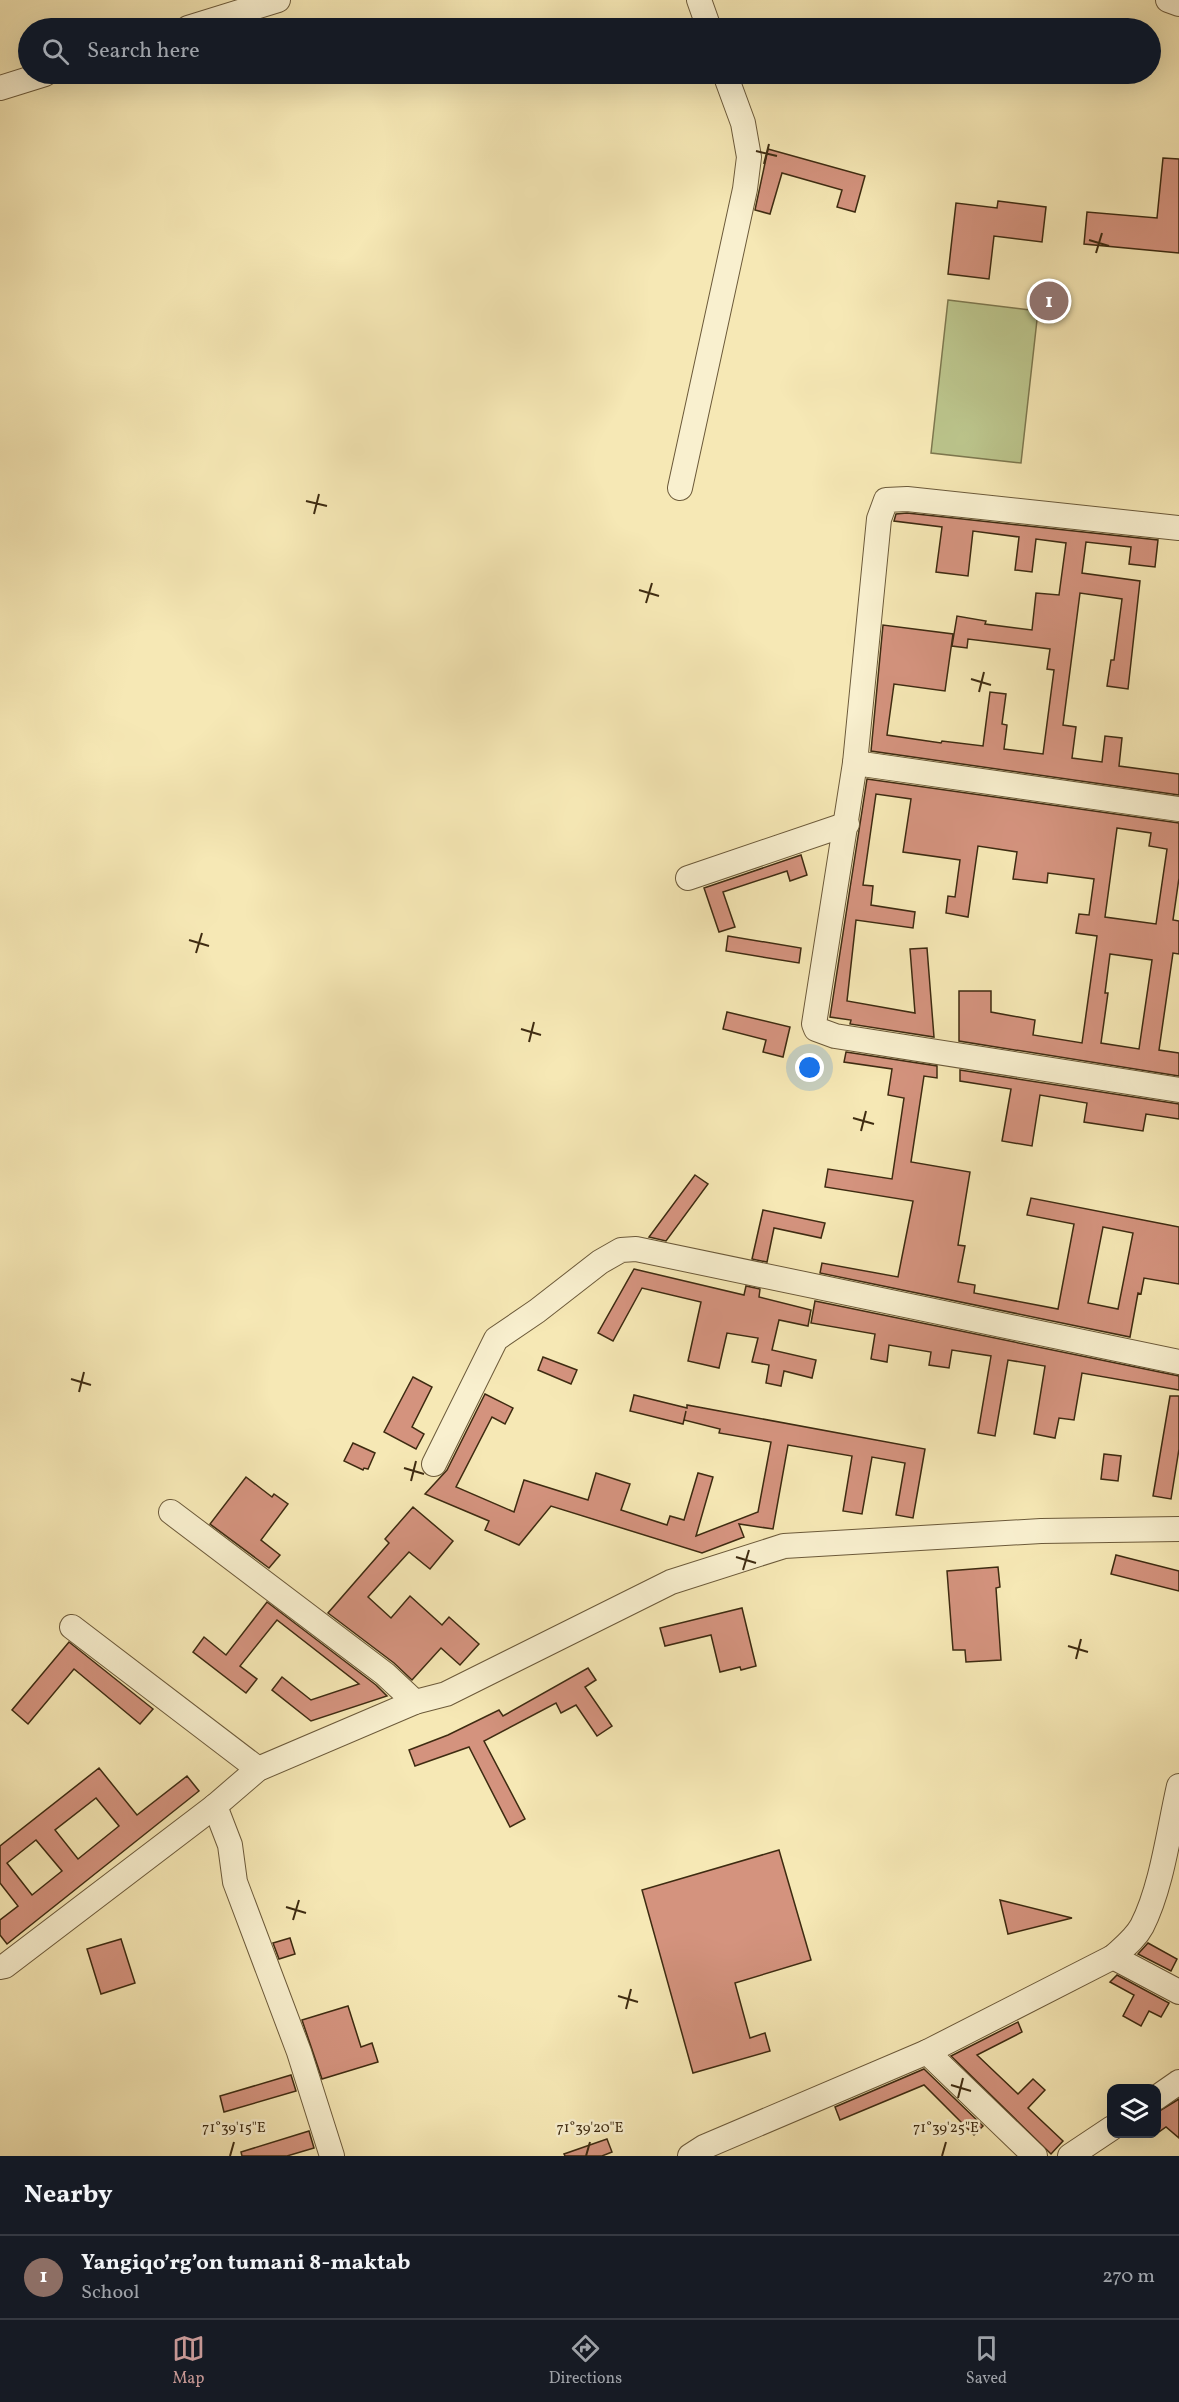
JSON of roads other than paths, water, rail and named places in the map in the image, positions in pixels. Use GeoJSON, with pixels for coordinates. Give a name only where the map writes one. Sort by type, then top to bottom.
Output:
{"type":"FeatureCollection","features":[{"type":"Feature","properties":{"kind":"street"},"geometry":{"type":"LineString","coordinates":[[220,18],[279,0]]}},
{"type":"Feature","properties":{"kind":"street"},"geometry":{"type":"LineString","coordinates":[[699,0],[705,18]]}},
{"type":"Feature","properties":{"kind":"street"},"geometry":{"type":"LineString","coordinates":[[1168,0],[1179,4]]}},
{"type":"Feature","properties":{"kind":"street"},"geometry":{"type":"LineString","coordinates":[[0,88],[18,82]]}},
{"type":"Feature","properties":{"kind":"street"},"geometry":{"type":"LineString","coordinates":[[680,488],[745,189],[749,157],[743,123],[729,84]]}},
{"type":"Feature","properties":{"kind":"street"},"geometry":{"type":"LineString","coordinates":[[1179,528],[917,500],[895,498],[886,500],[879,519],[847,824],[815,1008],[816,1029],[835,1036],[1179,1090]]}},
{"type":"Feature","properties":{"kind":"street"},"geometry":{"type":"LineString","coordinates":[[855,763],[1179,809]]}},
{"type":"Feature","properties":{"kind":"street"},"geometry":{"type":"LineString","coordinates":[[688,878],[847,824]]}},
{"type":"Feature","properties":{"kind":"street"},"geometry":{"type":"LineString","coordinates":[[434,1464],[496,1339],[537,1311],[600,1262],[621,1250],[636,1249],[1179,1362]]}},
{"type":"Feature","properties":{"kind":"street"},"geometry":{"type":"LineString","coordinates":[[171,1512],[385,1674],[415,1702]]}},
{"type":"Feature","properties":{"kind":"street"},"geometry":{"type":"LineString","coordinates":[[0,1967],[5,1966],[215,1806],[258,1769],[415,1702],[446,1694],[671,1582],[784,1546],[1041,1531],[1179,1529]]}},
{"type":"Feature","properties":{"kind":"street"},"geometry":{"type":"LineString","coordinates":[[72,1627],[258,1769]]}},
{"type":"Feature","properties":{"kind":"street"},"geometry":{"type":"LineString","coordinates":[[690,2156],[704,2147],[927,2052],[1113,1957],[1132,1941],[1142,1927],[1153,1898],[1179,1786]]}},
{"type":"Feature","properties":{"kind":"street"},"geometry":{"type":"LineString","coordinates":[[215,1806],[230,1845],[236,1882],[299,2052],[332,2156]]}},
{"type":"Feature","properties":{"kind":"street"},"geometry":{"type":"LineString","coordinates":[[1113,1957],[1179,1992]]}},
{"type":"Feature","properties":{"kind":"street"},"geometry":{"type":"LineString","coordinates":[[927,2052],[1035,2156]]}},
{"type":"Feature","properties":{"kind":"street"},"geometry":{"type":"LineString","coordinates":[[1161,2095],[1179,2082]]}},
{"type":"Feature","properties":{"kind":"street"},"geometry":{"type":"LineString","coordinates":[[1070,2156],[1107,2131]]}},
{"type":"Feature","properties":{"kind":"place","name":"Yangiqo’rg’on tumani 8-maktab"},"geometry":{"type":"Point","coordinates":[1049,301]}}]}
